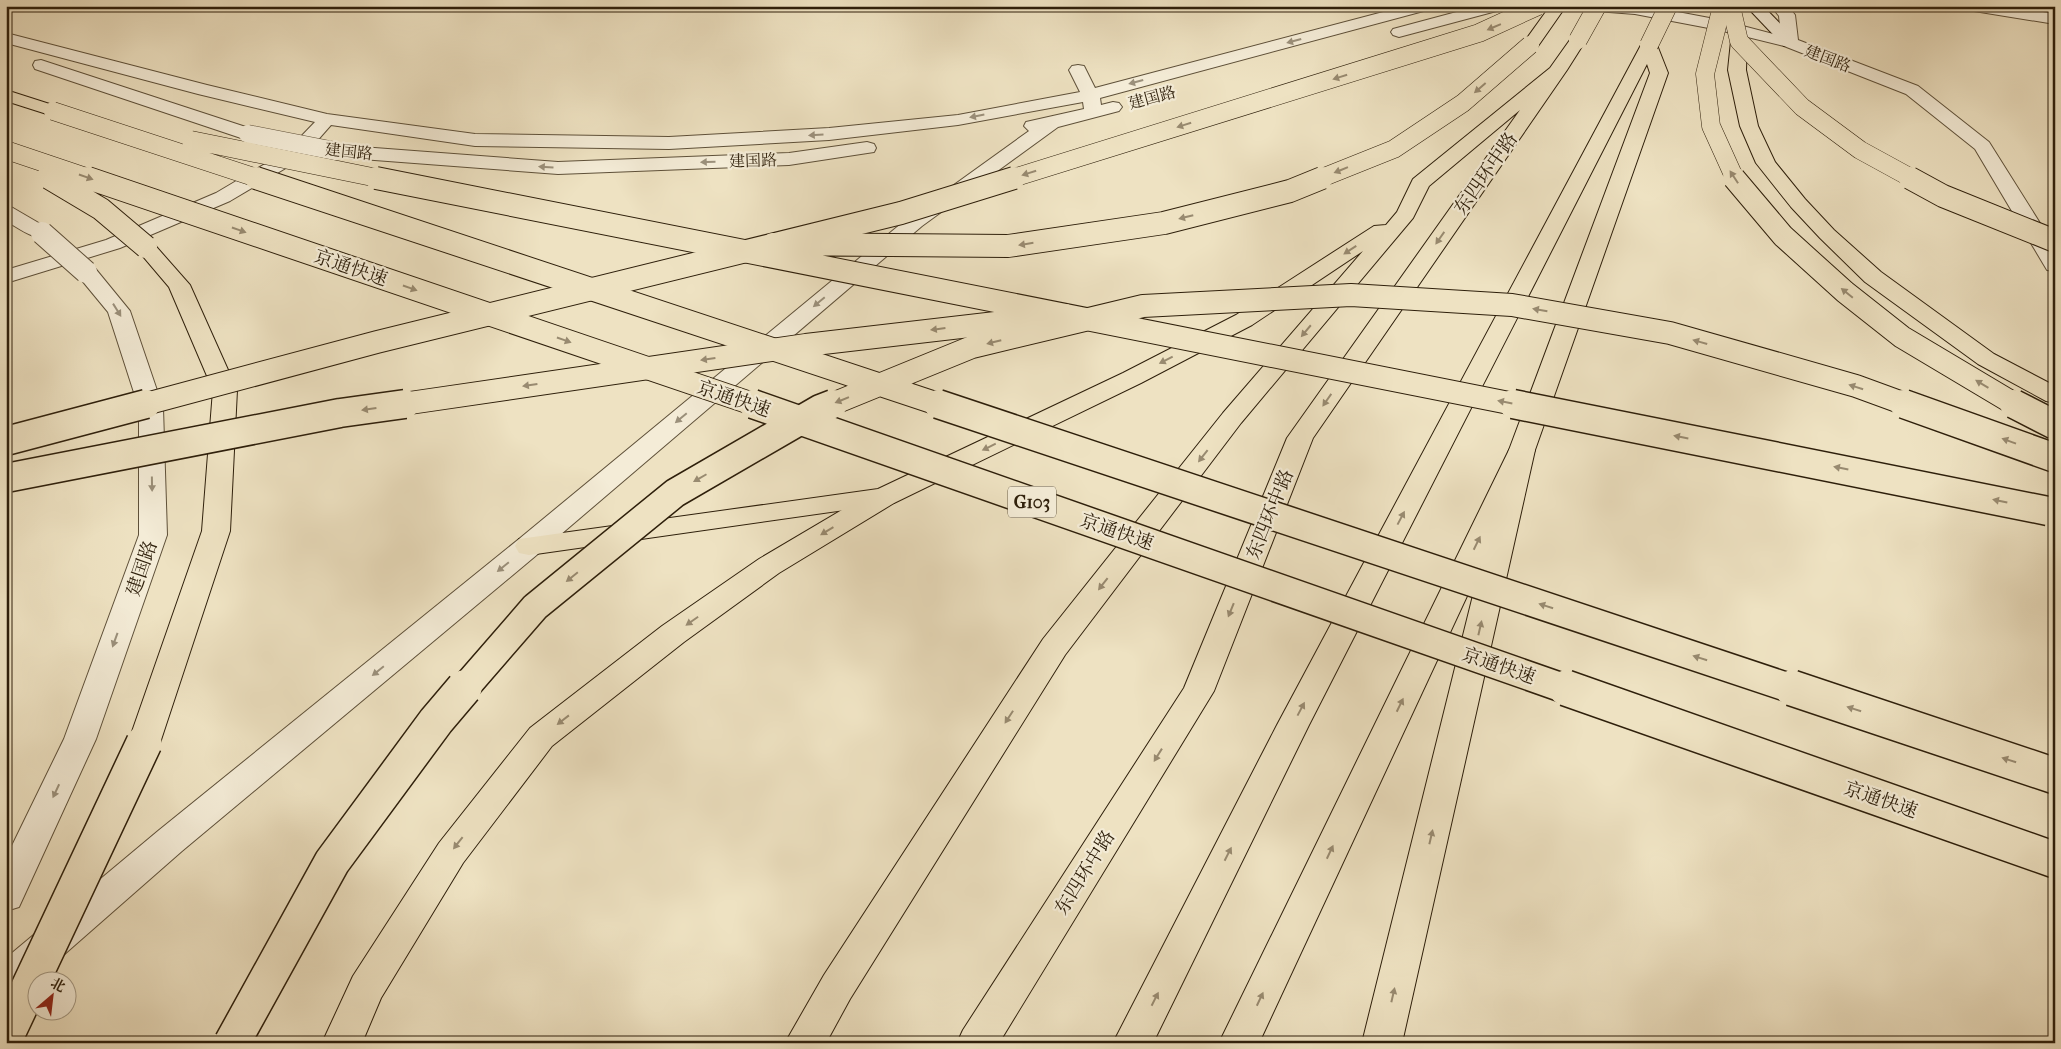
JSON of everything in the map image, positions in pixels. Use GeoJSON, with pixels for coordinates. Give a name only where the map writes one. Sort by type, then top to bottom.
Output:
{"type":"FeatureCollection","features":[{"type":"Feature","properties":{"kind":"highway"},"geometry":{"type":"LineString","coordinates":[[6,441],[376,342],[902,212],[1480,33],[1538,6]]}},
{"type":"Feature","properties":{"kind":"highway"},"geometry":{"type":"LineString","coordinates":[[586,221],[786,246],[1008,246],[1164,223],[1290,190],[1394,148],[1463,104],[1530,45],[1558,6]]}},
{"type":"Feature","properties":{"kind":"highway","name":"东四环中路"},"geometry":{"type":"LineString","coordinates":[[977,1043],[1198,691],[1300,438],[1558,70],[1597,6]]}},
{"type":"Feature","properties":{"kind":"highway"},"geometry":{"type":"LineString","coordinates":[[1133,1043],[1293,724],[1668,6]]}},
{"type":"Feature","properties":{"kind":"highway"},"geometry":{"type":"LineString","coordinates":[[1722,6],[1704,74],[1711,126],[1732,177],[1783,236],[1845,292],[1902,336],[2032,414],[2055,425]]}},
{"type":"Feature","properties":{"kind":"highway"},"geometry":{"type":"LineString","coordinates":[[1731,6],[1739,41],[1737,70],[1749,126],[1766,163],[1821,228],[1873,277],[1986,359],[2055,396]]}},
{"type":"Feature","properties":{"kind":"highway"},"geometry":{"type":"LineString","coordinates":[[1739,41],[1802,107],[1860,150],[1943,196],[2051,251]]}},
{"type":"Feature","properties":{"kind":"highway"},"geometry":{"type":"LineString","coordinates":[[1239,1043],[1522,450],[1659,73],[1648,45]]}},
{"type":"Feature","properties":{"kind":"highway"},"geometry":{"type":"LineString","coordinates":[[805,1043],[837,987],[1054,647],[1232,418],[1406,214],[1420,183],[1558,70]]}},
{"type":"Feature","properties":{"kind":"highway"},"geometry":{"type":"LineString","coordinates":[[6,95],[776,349],[2055,776]]}},
{"type":"Feature","properties":{"kind":"highway"},"geometry":{"type":"LineString","coordinates":[[53,111],[314,167],[1906,481],[2051,512]]}},
{"type":"Feature","properties":{"kind":"highway"},"geometry":{"type":"LineString","coordinates":[[6,151],[101,209],[146,247],[179,285],[225,390],[216,531],[144,743],[6,1036]]}},
{"type":"Feature","properties":{"kind":"highway","name":"京通快速"},"geometry":{"type":"LineString","coordinates":[[6,151],[757,405],[2055,860]]}},
{"type":"Feature","properties":{"kind":"highway"},"geometry":{"type":"LineString","coordinates":[[342,1043],[366,988],[451,853],[541,737],[673,634],[769,566],[884,498],[1132,378],[1244,320],[1406,214]]}},
{"type":"Feature","properties":{"kind":"highway"},"geometry":{"type":"LineString","coordinates":[[6,478],[340,413],[806,345],[1143,306],[1351,295],[1512,305],[1670,334],[1856,386],[2055,458]]}},
{"type":"Feature","properties":{"kind":"highway"},"geometry":{"type":"LineString","coordinates":[[232,1043],[332,862],[436,722],[535,607],[675,493],[820,409],[972,347],[1143,306]]}},
{"type":"Feature","properties":{"kind":"highway"},"geometry":{"type":"LineString","coordinates":[[1382,1043],[1522,450]]}},
{"type":"Feature","properties":{"kind":"highway"},"geometry":{"type":"LineString","coordinates":[[529,546],[884,498]]}},
{"type":"Feature","properties":{"kind":"street"},"geometry":{"type":"LineString","coordinates":[[6,38],[204,90],[327,119],[475,140],[669,143],[830,134],[958,120],[1090,95],[1425,6]]}},
{"type":"Feature","properties":{"kind":"street"},"geometry":{"type":"LineString","coordinates":[[1382,36],[1498,6]]}},
{"type":"Feature","properties":{"kind":"street","name":"建国路"},"geometry":{"type":"LineString","coordinates":[[1597,6],[1635,10],[1720,24],[1790,43],[1912,90],[1982,146],[2012,197],[2051,251]]}},
{"type":"Feature","properties":{"kind":"street"},"geometry":{"type":"LineString","coordinates":[[1754,6],[1790,43]]}},
{"type":"Feature","properties":{"kind":"street"},"geometry":{"type":"LineString","coordinates":[[1779,6],[1787,15],[1790,43]]}},
{"type":"Feature","properties":{"kind":"street"},"geometry":{"type":"LineString","coordinates":[[1974,6],[2055,19]]}},
{"type":"Feature","properties":{"kind":"street","name":"建国路"},"geometry":{"type":"LineString","coordinates":[[6,53],[248,134],[335,151],[558,168],[789,159],[1052,123],[1133,102]]}},
{"type":"Feature","properties":{"kind":"street"},"geometry":{"type":"LineString","coordinates":[[1078,70],[1090,95],[1095,112]]}},
{"type":"Feature","properties":{"kind":"street"},"geometry":{"type":"LineString","coordinates":[[6,277],[113,244],[223,197],[294,155],[327,119]]}},
{"type":"Feature","properties":{"kind":"street"},"geometry":{"type":"LineString","coordinates":[[6,982],[170,841],[529,546],[915,222],[1052,123]]}},
{"type":"Feature","properties":{"kind":"street","name":"建国路"},"geometry":{"type":"LineString","coordinates":[[6,212],[42,233],[86,272],[119,311],[151,408],[153,535],[80,739],[6,896]]}},
{"type":"Feature","properties":{"kind":"railway"},"geometry":{"type":"LineString","coordinates":[[2042,6],[2055,8]]}}]}
